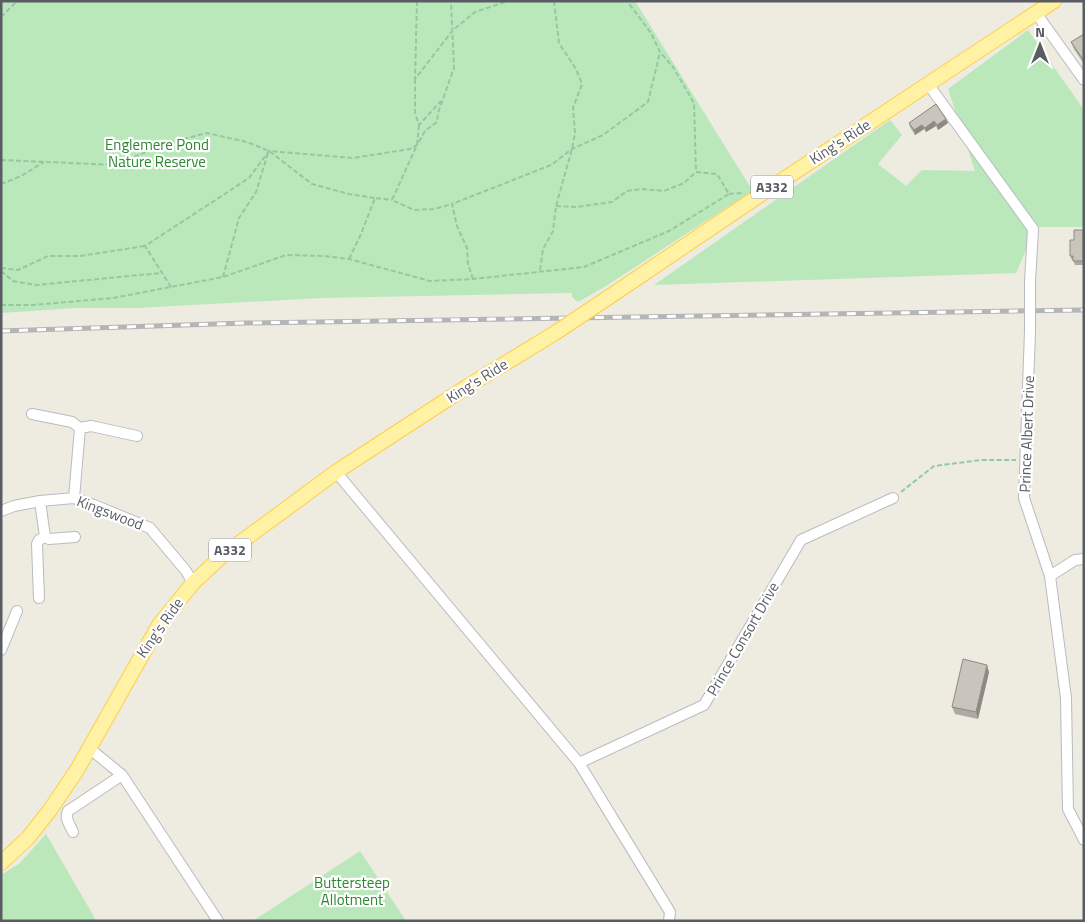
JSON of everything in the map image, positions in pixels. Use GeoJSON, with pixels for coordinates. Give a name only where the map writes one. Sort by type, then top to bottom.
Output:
{"type":"FeatureCollection","features":[{"type":"Feature","properties":{"kind":"main road","name":"King's Ride"},"geometry":{"type":"LineString","coordinates":[[1,863],[28,838],[77,770],[159,625],[193,583],[222,556],[336,472],[468,386],[555,333],[1054,1]]}},
{"type":"Feature","properties":{"kind":"street"},"geometry":{"type":"LineString","coordinates":[[1036,13],[1084,80]]}},
{"type":"Feature","properties":{"kind":"street","name":"Prince Albert Drive"},"geometry":{"type":"LineString","coordinates":[[928,84],[1033,228],[1024,498],[1050,576],[1066,698],[1068,809],[1084,840]]}},
{"type":"Feature","properties":{"kind":"street"},"geometry":{"type":"LineString","coordinates":[[32,414],[72,422],[80,428]]}},
{"type":"Feature","properties":{"kind":"street"},"geometry":{"type":"LineString","coordinates":[[80,428],[90,426],[137,436]]}},
{"type":"Feature","properties":{"kind":"street"},"geometry":{"type":"LineString","coordinates":[[74,498],[80,428]]}},
{"type":"Feature","properties":{"kind":"street"},"geometry":{"type":"LineString","coordinates":[[336,472],[579,763],[670,912],[669,921]]}},
{"type":"Feature","properties":{"kind":"street","name":"Kingswood"},"geometry":{"type":"LineString","coordinates":[[1,511],[40,500],[74,498],[150,528],[186,571],[193,583]]}},
{"type":"Feature","properties":{"kind":"street","name":"Prince Consort Drive"},"geometry":{"type":"LineString","coordinates":[[579,763],[704,706],[801,540],[893,498]]}},
{"type":"Feature","properties":{"kind":"street"},"geometry":{"type":"LineString","coordinates":[[40,500],[45,537]]}},
{"type":"Feature","properties":{"kind":"street"},"geometry":{"type":"LineString","coordinates":[[39,598],[37,544],[39,540],[45,537],[49,539],[75,538]]}},
{"type":"Feature","properties":{"kind":"street"},"geometry":{"type":"LineString","coordinates":[[1050,576],[1075,560],[1084,559]]}},
{"type":"Feature","properties":{"kind":"street"},"geometry":{"type":"LineString","coordinates":[[1,650],[17,611]]}},
{"type":"Feature","properties":{"kind":"street"},"geometry":{"type":"LineString","coordinates":[[89,748],[122,775],[218,921]]}},
{"type":"Feature","properties":{"kind":"street"},"geometry":{"type":"LineString","coordinates":[[73,832],[66,818],[68,810],[122,775]]}},
{"type":"Feature","properties":{"kind":"path"},"geometry":{"type":"LineString","coordinates":[[1,17],[17,1]]}},
{"type":"Feature","properties":{"kind":"path"},"geometry":{"type":"LineString","coordinates":[[417,1],[414,79],[415,113],[419,125],[417,145]]}},
{"type":"Feature","properties":{"kind":"path"},"geometry":{"type":"LineString","coordinates":[[392,200],[424,131],[437,122],[442,100],[454,68],[452,1]]}},
{"type":"Feature","properties":{"kind":"path"},"geometry":{"type":"LineString","coordinates":[[414,79],[453,30],[475,12],[508,1]]}},
{"type":"Feature","properties":{"kind":"path"},"geometry":{"type":"LineString","coordinates":[[540,271],[543,249],[553,231],[556,206],[572,149],[575,133],[573,108],[582,84],[576,69],[558,43],[554,1]]}},
{"type":"Feature","properties":{"kind":"path"},"geometry":{"type":"LineString","coordinates":[[627,1],[652,33],[660,52],[673,67],[694,103],[696,172]]}},
{"type":"Feature","properties":{"kind":"path"},"geometry":{"type":"LineString","coordinates":[[1,160],[116,164],[164,144],[207,133],[247,142],[269,151],[312,184],[349,194],[392,200],[414,210],[434,209],[452,204],[551,165],[572,149],[603,135],[648,102],[660,52]]}},
{"type":"Feature","properties":{"kind":"path"},"geometry":{"type":"LineString","coordinates":[[419,125],[442,100]]}},
{"type":"Feature","properties":{"kind":"path"},"geometry":{"type":"LineString","coordinates":[[269,151],[354,158],[410,149],[417,145]]}},
{"type":"Feature","properties":{"kind":"path"},"geometry":{"type":"LineString","coordinates":[[1,269],[18,270],[48,256],[80,256],[145,246],[249,178],[269,151]]}},
{"type":"Feature","properties":{"kind":"path"},"geometry":{"type":"LineString","coordinates":[[223,277],[239,218],[256,192],[269,151]]}},
{"type":"Feature","properties":{"kind":"path"},"geometry":{"type":"LineString","coordinates":[[1,184],[20,176],[44,162]]}},
{"type":"Feature","properties":{"kind":"path"},"geometry":{"type":"LineString","coordinates":[[1,305],[33,305],[113,298],[223,277],[286,255],[324,256],[349,260],[430,281],[473,279],[584,267],[669,231],[729,194],[717,174],[696,172],[684,183],[664,191],[642,189],[627,191],[612,202],[576,207],[556,206]]}},
{"type":"Feature","properties":{"kind":"path"},"geometry":{"type":"LineString","coordinates":[[349,260],[375,198]]}},
{"type":"Feature","properties":{"kind":"path"},"geometry":{"type":"LineString","coordinates":[[452,204],[456,226],[467,248],[468,264],[473,279]]}},
{"type":"Feature","properties":{"kind":"path"},"geometry":{"type":"LineString","coordinates":[[145,246],[171,287]]}},
{"type":"Feature","properties":{"kind":"path"},"geometry":{"type":"LineString","coordinates":[[1,269],[13,281],[36,285],[161,273]]}},
{"type":"Feature","properties":{"kind":"path"},"geometry":{"type":"LineString","coordinates":[[893,498],[934,466],[981,460],[1026,460]]}},
{"type":"Feature","properties":{"kind":"green space","name":"Englemere Pond Nature Reserve"},"geometry":{"type":"Polygon","coordinates":[[[1,1],[635,1],[749,185],[755,189],[606,286],[578,302],[572,297],[572,293],[321,298],[137,308],[75,308],[1,313],[1,1]]]}},
{"type":"Feature","properties":{"kind":"green space"},"geometry":{"type":"Polygon","coordinates":[[[1028,30],[1084,110],[1084,227],[1036,227],[1016,273],[654,285],[890,120],[902,135],[878,164],[906,186],[922,170],[975,171],[948,89],[1028,30]]]}},
{"type":"Feature","properties":{"kind":"green space"},"geometry":{"type":"Polygon","coordinates":[[[46,834],[96,921],[1,921],[1,875],[20,863],[46,834]]]}},
{"type":"Feature","properties":{"kind":"green space","name":"Buttersteep Allotment"},"geometry":{"type":"Polygon","coordinates":[[[360,851],[406,921],[253,921],[360,851]]]}},
{"type":"Feature","properties":{"kind":"building"},"geometry":{"type":"Polygon","coordinates":[[[1084,34],[1084,61],[1071,42],[1084,34]]]}},
{"type":"Feature","properties":{"kind":"building"},"geometry":{"type":"Polygon","coordinates":[[[936,104],[946,119],[937,125],[934,121],[925,128],[922,125],[914,130],[909,123],[936,104]]]}},
{"type":"Feature","properties":{"kind":"building"},"geometry":{"type":"Polygon","coordinates":[[[1074,230],[1083,230],[1083,261],[1073,261],[1073,256],[1070,256],[1070,240],[1074,240],[1074,230]]]}},
{"type":"Feature","properties":{"kind":"building"},"geometry":{"type":"Polygon","coordinates":[[[963,659],[987,665],[976,712],[952,707],[963,659]]]}},
{"type":"Feature","properties":{"kind":"railway"},"geometry":{"type":"LineString","coordinates":[[1,331],[246,323],[1084,310]]}}]}
